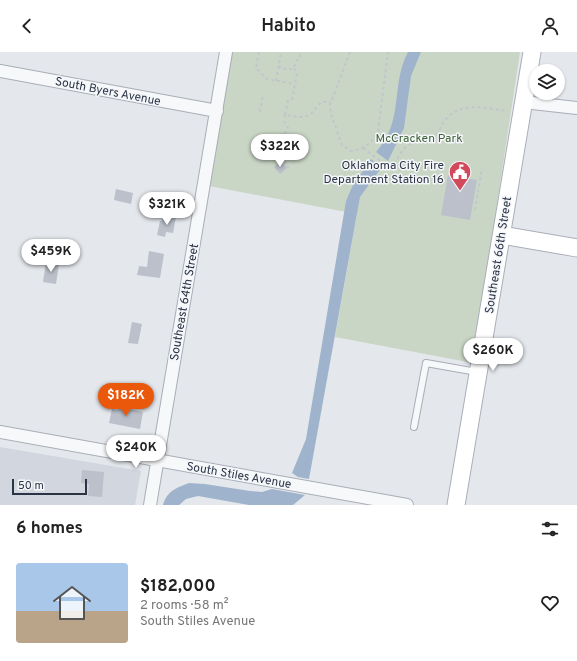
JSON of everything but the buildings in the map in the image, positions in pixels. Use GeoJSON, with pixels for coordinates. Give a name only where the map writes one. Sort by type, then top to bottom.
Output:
{"type":"FeatureCollection","features":[{"type":"Feature","properties":{"kind":"street","name":"Southeast 64th Street"},"geometry":{"type":"LineString","coordinates":[[150,505],[226,52]]}},
{"type":"Feature","properties":{"kind":"street","name":"Southeast 66th Street"},"geometry":{"type":"LineString","coordinates":[[456,505],[532,52]]}},
{"type":"Feature","properties":{"kind":"street","name":"South Byers Avenue"},"geometry":{"type":"LineString","coordinates":[[0,71],[217,111]]}},
{"type":"Feature","properties":{"kind":"street"},"geometry":{"type":"LineString","coordinates":[[522,107],[577,108]]}},
{"type":"Feature","properties":{"kind":"street"},"geometry":{"type":"LineString","coordinates":[[502,235],[577,248]]}},
{"type":"Feature","properties":{"kind":"street","name":"South Stiles Avenue"},"geometry":{"type":"LineString","coordinates":[[0,432],[407,505]]}},
{"type":"Feature","properties":{"kind":"lane"},"geometry":{"type":"LineString","coordinates":[[414,428],[426,363],[478,373]]}},
{"type":"Feature","properties":{"kind":"path"},"geometry":{"type":"LineString","coordinates":[[259,52],[256,68],[267,79],[295,84]]}},
{"type":"Feature","properties":{"kind":"path"},"geometry":{"type":"LineString","coordinates":[[276,81],[281,52]]}},
{"type":"Feature","properties":{"kind":"path"},"geometry":{"type":"LineString","coordinates":[[292,100],[297,73],[294,68],[296,61],[300,58],[300,52]]}},
{"type":"Feature","properties":{"kind":"path"},"geometry":{"type":"LineString","coordinates":[[350,52],[330,102],[331,114],[342,145],[351,151],[363,148],[376,136],[380,124],[388,52]]}},
{"type":"Feature","properties":{"kind":"path"},"geometry":{"type":"LineString","coordinates":[[278,66],[288,70],[294,68]]}},
{"type":"Feature","properties":{"kind":"path"},"geometry":{"type":"LineString","coordinates":[[260,112],[263,96]]}},
{"type":"Feature","properties":{"kind":"path"},"geometry":{"type":"LineString","coordinates":[[288,100],[284,121],[288,128],[286,132],[274,138],[273,145],[274,149],[282,155],[284,163],[290,168]]}},
{"type":"Feature","properties":{"kind":"path"},"geometry":{"type":"LineString","coordinates":[[285,115],[307,116],[313,113],[321,102],[330,102]]}},
{"type":"Feature","properties":{"kind":"path"},"geometry":{"type":"LineString","coordinates":[[363,148],[386,165],[394,164],[406,146],[420,140],[431,139],[436,136],[446,118],[459,108],[522,107]]}},
{"type":"Feature","properties":{"kind":"path"},"geometry":{"type":"LineString","coordinates":[[467,178],[469,166]]}},
{"type":"Feature","properties":{"kind":"path"},"geometry":{"type":"LineString","coordinates":[[474,210],[482,168]]}},
{"type":"Feature","properties":{"kind":"shaded area"},"geometry":{"type":"Polygon","coordinates":[[[0,447],[141,471],[135,505],[0,505],[0,447]]]}},
{"type":"Feature","properties":{"kind":"green space","name":"McCracken Park"},"geometry":{"type":"Polygon","coordinates":[[[231,52],[520,52],[473,363],[335,337],[357,214],[209,186],[231,52]]]}},
{"type":"Feature","properties":{"kind":"water"},"geometry":{"type":"Polygon","coordinates":[[[408,52],[421,52],[411,76],[404,128],[388,161],[376,152],[385,140],[391,128],[399,77],[408,52]]]}},
{"type":"Feature","properties":{"kind":"water"},"geometry":{"type":"Polygon","coordinates":[[[371,159],[381,168],[360,197],[309,479],[298,477],[292,473],[306,439],[346,201],[352,187],[371,159]]]}},
{"type":"Feature","properties":{"kind":"water"},"geometry":{"type":"Polygon","coordinates":[[[189,483],[262,492],[272,489],[305,495],[293,505],[249,505],[198,496],[186,499],[179,505],[163,505],[170,493],[176,488],[189,483]]]}},
{"type":"Feature","properties":{"kind":"place","name":"Oklahoma City Fire Department Station 16"},"geometry":{"type":"Point","coordinates":[460,192]}}]}
